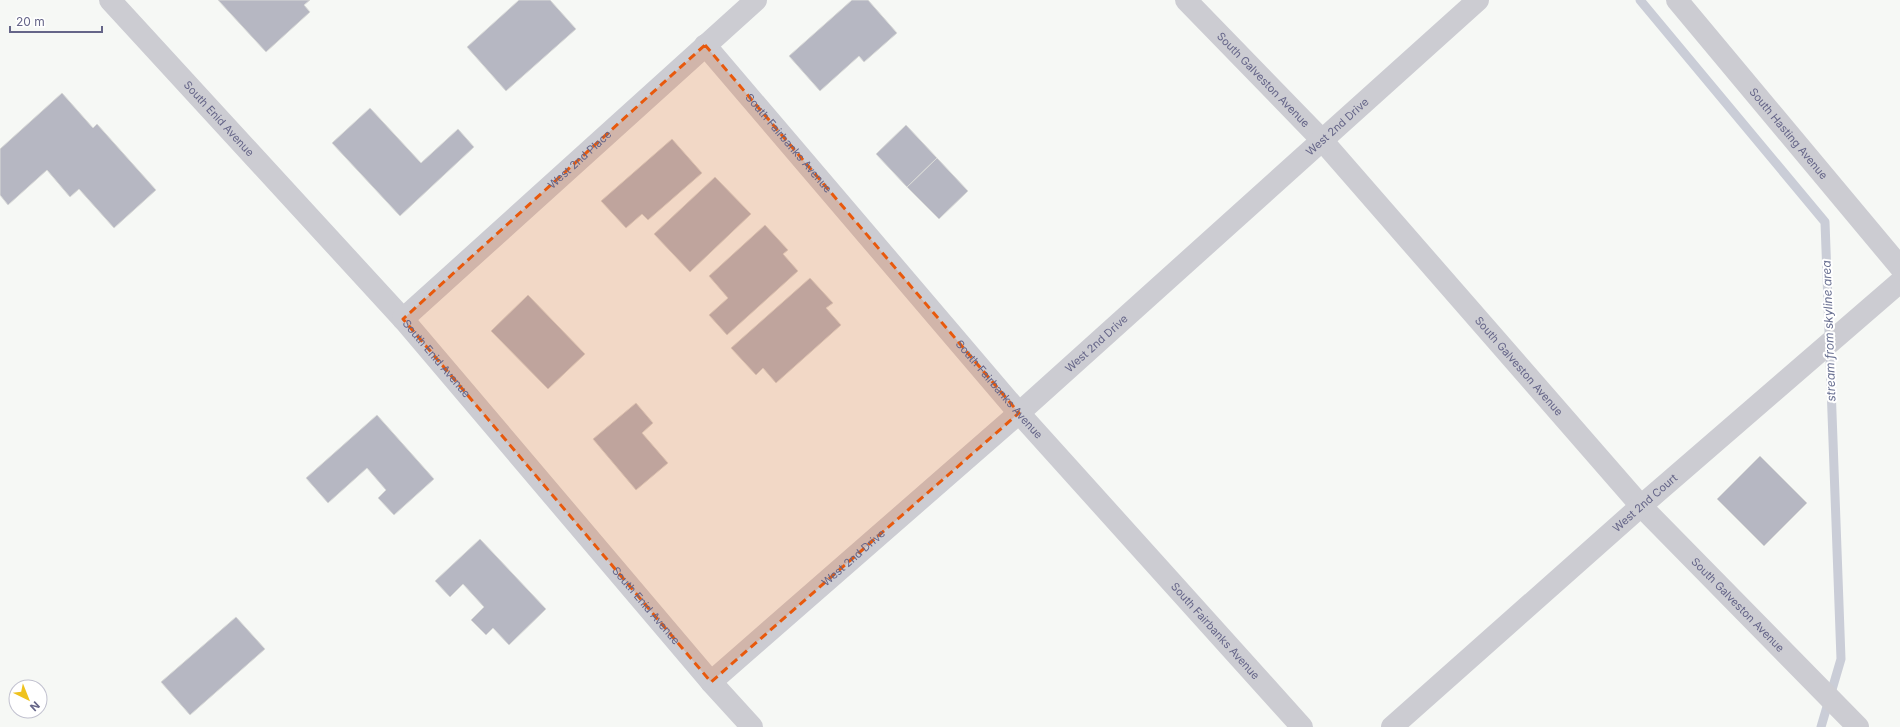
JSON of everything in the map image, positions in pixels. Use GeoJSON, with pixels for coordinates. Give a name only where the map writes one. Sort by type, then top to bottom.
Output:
{"type":"FeatureCollection","features":[{"type":"Feature","properties":{"kind":"street","name":"South Enid Avenue"},"geometry":{"type":"LineString","coordinates":[[110,0],[403,319],[711,682],[752,727]]}},
{"type":"Feature","properties":{"kind":"street","name":"West 2nd Place"},"geometry":{"type":"LineString","coordinates":[[403,319],[756,0]]}},
{"type":"Feature","properties":{"kind":"street","name":"South Galveston Avenue"},"geometry":{"type":"LineString","coordinates":[[1186,0],[1321,140],[1641,506],[1858,727]]}},
{"type":"Feature","properties":{"kind":"street","name":"West 2nd Drive"},"geometry":{"type":"LineString","coordinates":[[711,682],[1019,413],[1478,0]]}},
{"type":"Feature","properties":{"kind":"street","name":"South Hasting Avenue"},"geometry":{"type":"LineString","coordinates":[[1677,0],[1900,267]]}},
{"type":"Feature","properties":{"kind":"street","name":"South Fairbanks Avenue"},"geometry":{"type":"LineString","coordinates":[[705,45],[1019,413],[1302,727]]}},
{"type":"Feature","properties":{"kind":"street","name":"West 2nd Court"},"geometry":{"type":"LineString","coordinates":[[1392,727],[1641,506],[1900,282]]}},
{"type":"Feature","properties":{"kind":"highlighted area"},"geometry":{"type":"Polygon","coordinates":[[[705,45],[1019,413],[711,682],[403,319],[705,45]]]}},
{"type":"Feature","properties":{"kind":"building"},"geometry":{"type":"Polygon","coordinates":[[[218,0],[310,0],[304,5],[310,12],[266,52],[218,0]]]}},
{"type":"Feature","properties":{"kind":"building"},"geometry":{"type":"Polygon","coordinates":[[[519,0],[550,0],[576,29],[506,91],[467,47],[519,0]]]}},
{"type":"Feature","properties":{"kind":"building"},"geometry":{"type":"Polygon","coordinates":[[[852,0],[868,0],[897,33],[864,62],[859,56],[820,91],[789,56],[852,0]]]}},
{"type":"Feature","properties":{"kind":"building"},"geometry":{"type":"Polygon","coordinates":[[[62,93],[93,128],[97,124],[156,190],[114,228],[79,189],[70,197],[47,170],[8,205],[0,195],[0,149],[62,93]]]}},
{"type":"Feature","properties":{"kind":"building"},"geometry":{"type":"Polygon","coordinates":[[[370,108],[421,163],[458,129],[474,147],[400,216],[332,143],[370,108]]]}},
{"type":"Feature","properties":{"kind":"building"},"geometry":{"type":"Polygon","coordinates":[[[906,125],[937,158],[907,187],[876,154],[906,125]]]}},
{"type":"Feature","properties":{"kind":"building"},"geometry":{"type":"Polygon","coordinates":[[[672,139],[702,173],[648,220],[642,214],[626,228],[601,201],[672,139]]]}},
{"type":"Feature","properties":{"kind":"building"},"geometry":{"type":"Polygon","coordinates":[[[937,158],[968,191],[939,219],[907,187],[937,158]]]}},
{"type":"Feature","properties":{"kind":"building"},"geometry":{"type":"Polygon","coordinates":[[[715,177],[751,214],[690,272],[654,234],[715,177]]]}},
{"type":"Feature","properties":{"kind":"building"},"geometry":{"type":"Polygon","coordinates":[[[765,225],[788,250],[783,254],[798,271],[727,335],[709,315],[728,298],[709,276],[765,225]]]}},
{"type":"Feature","properties":{"kind":"building"},"geometry":{"type":"Polygon","coordinates":[[[810,278],[833,303],[826,308],[841,325],[776,383],[763,368],[756,375],[731,348],[810,278]]]}},
{"type":"Feature","properties":{"kind":"building"},"geometry":{"type":"Polygon","coordinates":[[[528,295],[585,354],[548,389],[491,331],[528,295]]]}},
{"type":"Feature","properties":{"kind":"building"},"geometry":{"type":"Polygon","coordinates":[[[636,403],[653,423],[642,433],[668,463],[636,490],[593,439],[636,403]]]}},
{"type":"Feature","properties":{"kind":"building"},"geometry":{"type":"Polygon","coordinates":[[[377,415],[434,479],[394,515],[378,498],[386,490],[367,468],[328,503],[306,478],[377,415]]]}},
{"type":"Feature","properties":{"kind":"building"},"geometry":{"type":"Polygon","coordinates":[[[1760,456],[1807,503],[1764,546],[1717,499],[1760,456]]]}},
{"type":"Feature","properties":{"kind":"building"},"geometry":{"type":"Polygon","coordinates":[[[480,539],[546,609],[509,645],[493,628],[486,635],[471,620],[484,607],[463,584],[450,597],[435,581],[480,539]]]}},
{"type":"Feature","properties":{"kind":"building"},"geometry":{"type":"Polygon","coordinates":[[[236,617],[265,649],[190,715],[161,682],[236,617]]]}},
{"type":"Feature","properties":{"kind":"waterway","name":"stream from skyline area"},"geometry":{"type":"LineString","coordinates":[[1640,0],[1825,222],[1841,659],[1821,727]]}}]}
